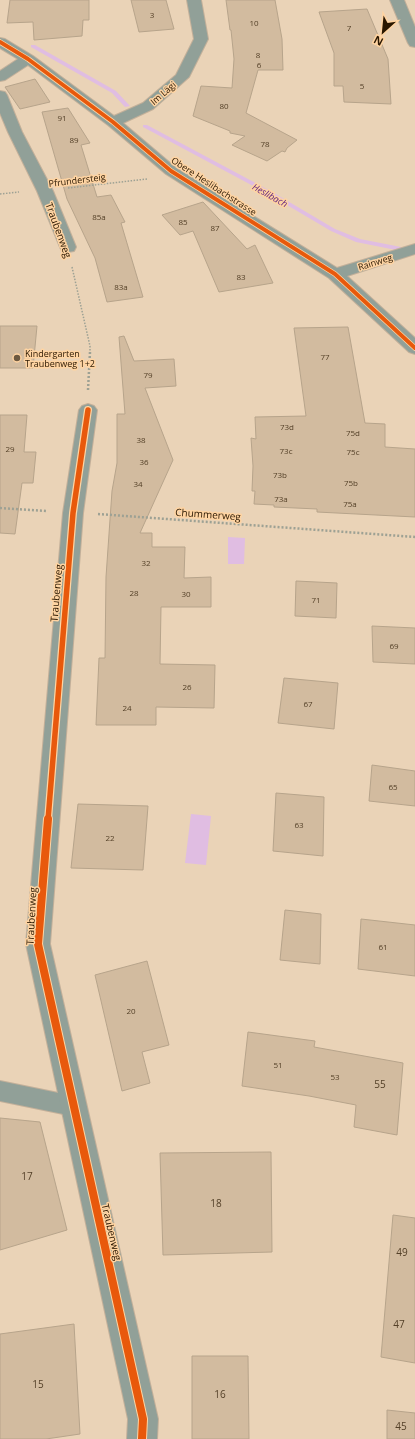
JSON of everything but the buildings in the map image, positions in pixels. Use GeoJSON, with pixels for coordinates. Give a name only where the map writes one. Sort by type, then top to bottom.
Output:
{"type":"FeatureCollection","features":[{"type":"Feature","properties":{"kind":"street","name":"Im Lägi"},"geometry":{"type":"LineString","coordinates":[[113,122],[148,106],[182,77],[201,39],[194,0]]}},
{"type":"Feature","properties":{"kind":"street"},"geometry":{"type":"LineString","coordinates":[[398,0],[415,43]]}},
{"type":"Feature","properties":{"kind":"street","name":"Obere Heslibachstrasse"},"geometry":{"type":"LineString","coordinates":[[0,42],[28,59],[113,122],[171,171],[335,274],[415,348]]}},
{"type":"Feature","properties":{"kind":"street"},"geometry":{"type":"LineString","coordinates":[[0,77],[28,59]]}},
{"type":"Feature","properties":{"kind":"street","name":"Traubenweg"},"geometry":{"type":"LineString","coordinates":[[0,96],[45,191],[68,247]]}},
{"type":"Feature","properties":{"kind":"street","name":"Rainweg"},"geometry":{"type":"LineString","coordinates":[[335,274],[415,249]]}},
{"type":"Feature","properties":{"kind":"street","name":"Traubenweg"},"geometry":{"type":"LineString","coordinates":[[88,410],[73,513],[38,944],[144,1419],[142,1439]]}},
{"type":"Feature","properties":{"kind":"lane"},"geometry":{"type":"LineString","coordinates":[[0,1091],[73,1106]]}},
{"type":"Feature","properties":{"kind":"shaded area"},"geometry":{"type":"Polygon","coordinates":[[[228,537],[245,538],[244,564],[228,564],[228,537]]]}},
{"type":"Feature","properties":{"kind":"shaded area"},"geometry":{"type":"Polygon","coordinates":[[[191,814],[211,816],[206,865],[185,863],[191,814]]]}},
{"type":"Feature","properties":{"kind":"waterway","name":"Heslibach"},"geometry":{"type":"LineString","coordinates":[[33,46],[114,92],[127,106]]}},
{"type":"Feature","properties":{"kind":"waterway","name":"Heslibach"},"geometry":{"type":"LineString","coordinates":[[145,126],[272,194],[333,230],[358,241],[401,249]]}},
{"type":"Feature","properties":{"kind":"cycle path"},"geometry":{"type":"LineString","coordinates":[[0,42],[28,59],[113,122],[171,171],[335,274],[415,348]]}},
{"type":"Feature","properties":{"kind":"cycle path"},"geometry":{"type":"LineString","coordinates":[[88,410],[73,513],[38,944],[143,1419],[142,1439]]}},
{"type":"Feature","properties":{"kind":"place","name":"Kindergarten Traubenweg 1+2"},"geometry":{"type":"Point","coordinates":[17,358]}}]}
